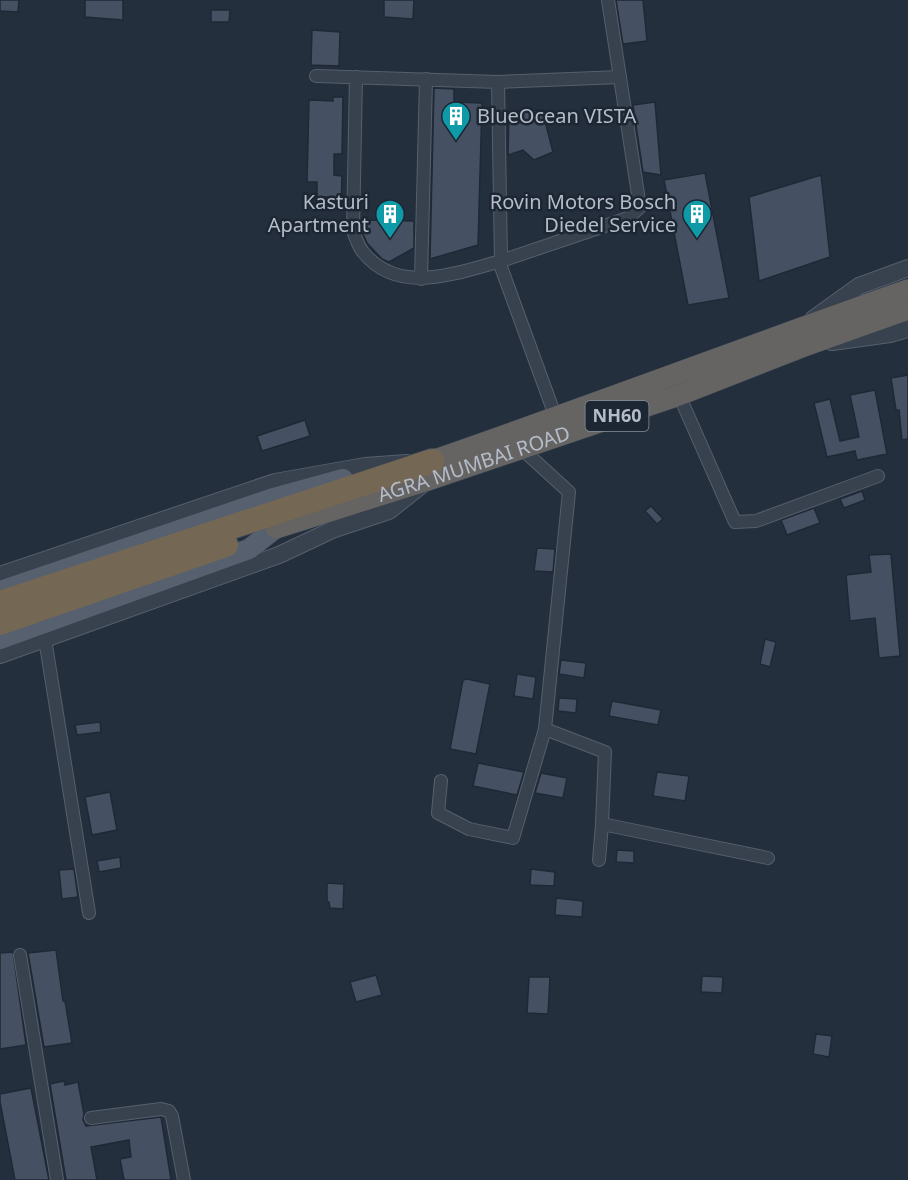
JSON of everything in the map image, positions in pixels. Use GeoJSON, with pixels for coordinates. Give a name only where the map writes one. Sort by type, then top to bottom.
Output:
{"type":"FeatureCollection","features":[{"type":"Feature","properties":{"kind":"highway","name":"AGRA MUMBAI ROAD"},"geometry":{"type":"LineString","coordinates":[[430,470],[522,449],[679,395],[803,336],[908,290]]}},
{"type":"Feature","properties":{"kind":"highway","name":"AGRA MUMBAI ROAD"},"geometry":{"type":"LineString","coordinates":[[276,528],[430,470],[556,418],[803,336],[908,309]]}},
{"type":"Feature","properties":{"kind":"highway","name":"NH60"},"geometry":{"type":"LineString","coordinates":[[0,623],[79,586],[386,476],[430,470]]}},
{"type":"Feature","properties":{"kind":"highway","name":"NH60"},"geometry":{"type":"LineString","coordinates":[[0,603],[79,586],[276,528]]}},
{"type":"Feature","properties":{"kind":"main road"},"geometry":{"type":"LineString","coordinates":[[0,591],[270,498],[353,477],[386,476]]}},
{"type":"Feature","properties":{"kind":"main road"},"geometry":{"type":"LineString","coordinates":[[0,639],[249,549],[276,528]]}},
{"type":"Feature","properties":{"kind":"street"},"geometry":{"type":"LineString","coordinates":[[356,77],[353,231],[361,250],[376,266],[394,276],[421,279],[448,275],[501,261],[628,218],[640,207],[608,0]]}},
{"type":"Feature","properties":{"kind":"street"},"geometry":{"type":"LineString","coordinates":[[316,76],[498,82],[620,77]]}},
{"type":"Feature","properties":{"kind":"street"},"geometry":{"type":"LineString","coordinates":[[421,279],[426,79]]}},
{"type":"Feature","properties":{"kind":"street"},"geometry":{"type":"LineString","coordinates":[[498,82],[501,267],[556,418]]}},
{"type":"Feature","properties":{"kind":"street"},"geometry":{"type":"LineString","coordinates":[[803,336],[859,286],[908,268]]}},
{"type":"Feature","properties":{"kind":"street"},"geometry":{"type":"LineString","coordinates":[[803,336],[890,334],[908,329]]}},
{"type":"Feature","properties":{"kind":"street"},"geometry":{"type":"LineString","coordinates":[[679,395],[735,522],[756,521],[878,476]]}},
{"type":"Feature","properties":{"kind":"street"},"geometry":{"type":"LineString","coordinates":[[441,781],[438,813],[469,829],[513,838],[545,729],[569,492],[522,449]]}},
{"type":"Feature","properties":{"kind":"street"},"geometry":{"type":"LineString","coordinates":[[0,575],[275,482],[365,466],[430,470]]}},
{"type":"Feature","properties":{"kind":"street"},"geometry":{"type":"LineString","coordinates":[[0,655],[279,555],[332,530],[389,511],[430,470]]}},
{"type":"Feature","properties":{"kind":"street"},"geometry":{"type":"LineString","coordinates":[[45,639],[89,913]]}},
{"type":"Feature","properties":{"kind":"street"},"geometry":{"type":"LineString","coordinates":[[545,729],[606,752],[599,860]]}},
{"type":"Feature","properties":{"kind":"street"},"geometry":{"type":"LineString","coordinates":[[602,824],[768,858]]}},
{"type":"Feature","properties":{"kind":"street"},"geometry":{"type":"LineString","coordinates":[[20,955],[57,1180]]}},
{"type":"Feature","properties":{"kind":"street"},"geometry":{"type":"LineString","coordinates":[[91,1118],[161,1109],[169,1111],[172,1116],[184,1180]]}},
{"type":"Feature","properties":{"kind":"building"},"geometry":{"type":"Polygon","coordinates":[[[0,0],[19,0],[18,12],[0,11],[0,0]]]}},
{"type":"Feature","properties":{"kind":"building"},"geometry":{"type":"Polygon","coordinates":[[[85,0],[123,0],[123,20],[85,17],[85,0]]]}},
{"type":"Feature","properties":{"kind":"building"},"geometry":{"type":"Polygon","coordinates":[[[384,0],[414,0],[413,19],[384,17],[384,0]]]}},
{"type":"Feature","properties":{"kind":"building"},"geometry":{"type":"Polygon","coordinates":[[[616,0],[643,0],[647,41],[623,44],[616,0]]]}},
{"type":"Feature","properties":{"kind":"building"},"geometry":{"type":"Polygon","coordinates":[[[211,10],[230,10],[229,22],[211,22],[211,10]]]}},
{"type":"Feature","properties":{"kind":"building"},"geometry":{"type":"Polygon","coordinates":[[[312,30],[340,32],[339,66],[311,65],[312,30]]]}},
{"type":"Feature","properties":{"kind":"building","name":"BlueOcean VISTA"},"geometry":{"type":"Polygon","coordinates":[[[434,88],[454,89],[454,102],[482,103],[478,245],[430,259],[434,88]]]}},
{"type":"Feature","properties":{"kind":"building"},"geometry":{"type":"Polygon","coordinates":[[[333,97],[343,97],[342,154],[334,154],[334,175],[342,176],[341,209],[331,209],[331,197],[317,197],[317,182],[307,182],[309,100],[333,101],[333,97]]]}},
{"type":"Feature","properties":{"kind":"building"},"geometry":{"type":"Polygon","coordinates":[[[655,102],[661,175],[643,172],[633,105],[655,102]]]}},
{"type":"Feature","properties":{"kind":"building"},"geometry":{"type":"Polygon","coordinates":[[[542,110],[553,152],[534,160],[523,150],[508,155],[509,112],[542,110]]]}},
{"type":"Feature","properties":{"kind":"building","name":"Rovin Motors Bosch Diedel Service"},"geometry":{"type":"Polygon","coordinates":[[[705,173],[729,298],[688,305],[664,180],[705,173]]]}},
{"type":"Feature","properties":{"kind":"building"},"geometry":{"type":"Polygon","coordinates":[[[821,175],[830,257],[759,281],[749,197],[821,175]]]}},
{"type":"Feature","properties":{"kind":"building","name":"Kasturi Apartment"},"geometry":{"type":"Polygon","coordinates":[[[361,220],[414,221],[414,248],[389,262],[382,259],[367,243],[361,229],[361,220]]]}},
{"type":"Feature","properties":{"kind":"building"},"geometry":{"type":"Polygon","coordinates":[[[908,375],[908,439],[902,440],[899,410],[896,410],[891,378],[908,375]]]}},
{"type":"Feature","properties":{"kind":"building"},"geometry":{"type":"Polygon","coordinates":[[[875,390],[887,454],[857,460],[855,451],[827,457],[814,403],[830,399],[840,441],[859,437],[850,395],[875,390]]]}},
{"type":"Feature","properties":{"kind":"building"},"geometry":{"type":"Polygon","coordinates":[[[305,420],[310,436],[262,451],[257,436],[305,420]]]}},
{"type":"Feature","properties":{"kind":"building"},"geometry":{"type":"Polygon","coordinates":[[[862,491],[865,500],[844,508],[840,499],[862,491]]]}},
{"type":"Feature","properties":{"kind":"building"},"geometry":{"type":"Polygon","coordinates":[[[651,506],[663,519],[657,524],[645,511],[651,506]]]}},
{"type":"Feature","properties":{"kind":"building"},"geometry":{"type":"Polygon","coordinates":[[[814,508],[820,523],[787,535],[781,520],[814,508]]]}},
{"type":"Feature","properties":{"kind":"building"},"geometry":{"type":"Polygon","coordinates":[[[537,548],[555,549],[553,572],[534,571],[537,548]]]}},
{"type":"Feature","properties":{"kind":"building"},"geometry":{"type":"Polygon","coordinates":[[[891,554],[900,656],[879,658],[875,618],[850,621],[846,575],[871,572],[869,555],[891,554]]]}},
{"type":"Feature","properties":{"kind":"building"},"geometry":{"type":"Polygon","coordinates":[[[765,639],[776,642],[770,667],[760,664],[765,639]]]}},
{"type":"Feature","properties":{"kind":"building"},"geometry":{"type":"Polygon","coordinates":[[[561,660],[586,663],[584,678],[559,674],[561,660]]]}},
{"type":"Feature","properties":{"kind":"building"},"geometry":{"type":"Polygon","coordinates":[[[517,674],[536,677],[533,699],[514,696],[517,674]]]}},
{"type":"Feature","properties":{"kind":"building"},"geometry":{"type":"Polygon","coordinates":[[[463,680],[490,684],[476,754],[450,749],[463,680]]]}},
{"type":"Feature","properties":{"kind":"building"},"geometry":{"type":"Polygon","coordinates":[[[559,698],[577,699],[576,713],[558,711],[559,698]]]}},
{"type":"Feature","properties":{"kind":"building"},"geometry":{"type":"Polygon","coordinates":[[[612,701],[661,710],[658,725],[609,716],[612,701]]]}},
{"type":"Feature","properties":{"kind":"building"},"geometry":{"type":"Polygon","coordinates":[[[100,722],[101,732],[77,735],[75,725],[100,722]]]}},
{"type":"Feature","properties":{"kind":"building"},"geometry":{"type":"Polygon","coordinates":[[[478,763],[524,772],[517,795],[473,786],[478,763]]]}},
{"type":"Feature","properties":{"kind":"building"},"geometry":{"type":"Polygon","coordinates":[[[657,772],[689,776],[685,801],[653,796],[657,772]]]}},
{"type":"Feature","properties":{"kind":"building"},"geometry":{"type":"Polygon","coordinates":[[[541,773],[567,778],[563,798],[535,793],[541,773]]]}},
{"type":"Feature","properties":{"kind":"building"},"geometry":{"type":"Polygon","coordinates":[[[110,792],[117,830],[92,835],[85,797],[110,792]]]}},
{"type":"Feature","properties":{"kind":"building"},"geometry":{"type":"Polygon","coordinates":[[[617,850],[634,851],[634,863],[616,862],[617,850]]]}},
{"type":"Feature","properties":{"kind":"building"},"geometry":{"type":"Polygon","coordinates":[[[120,857],[121,868],[99,872],[97,861],[120,857]]]}},
{"type":"Feature","properties":{"kind":"building"},"geometry":{"type":"Polygon","coordinates":[[[74,869],[78,897],[62,899],[59,870],[74,869]]]}},
{"type":"Feature","properties":{"kind":"building"},"geometry":{"type":"Polygon","coordinates":[[[531,869],[555,872],[554,886],[530,885],[531,869]]]}},
{"type":"Feature","properties":{"kind":"building"},"geometry":{"type":"Polygon","coordinates":[[[327,883],[344,884],[343,909],[330,908],[327,902],[327,883]]]}},
{"type":"Feature","properties":{"kind":"building"},"geometry":{"type":"Polygon","coordinates":[[[556,898],[583,901],[582,917],[555,915],[556,898]]]}},
{"type":"Feature","properties":{"kind":"building"},"geometry":{"type":"Polygon","coordinates":[[[56,950],[72,1043],[44,1047],[28,953],[56,950]]]}},
{"type":"Feature","properties":{"kind":"building"},"geometry":{"type":"Polygon","coordinates":[[[13,952],[26,1045],[0,1049],[0,953],[13,952]]]}},
{"type":"Feature","properties":{"kind":"building"},"geometry":{"type":"Polygon","coordinates":[[[376,975],[382,995],[356,1002],[350,982],[376,975]]]}},
{"type":"Feature","properties":{"kind":"building"},"geometry":{"type":"Polygon","coordinates":[[[702,976],[723,977],[722,993],[701,992],[702,976]]]}},
{"type":"Feature","properties":{"kind":"building"},"geometry":{"type":"Polygon","coordinates":[[[529,977],[550,977],[548,1014],[527,1013],[529,977]]]}},
{"type":"Feature","properties":{"kind":"building"},"geometry":{"type":"Polygon","coordinates":[[[816,1034],[832,1036],[829,1057],[813,1054],[816,1034]]]}},
{"type":"Feature","properties":{"kind":"building"},"geometry":{"type":"Polygon","coordinates":[[[64,1081],[65,1085],[78,1082],[83,1120],[86,1126],[161,1117],[171,1180],[124,1180],[120,1159],[131,1157],[129,1140],[91,1147],[97,1180],[66,1180],[50,1084],[64,1081]]]}},
{"type":"Feature","properties":{"kind":"building"},"geometry":{"type":"Polygon","coordinates":[[[31,1088],[49,1180],[15,1180],[0,1094],[31,1088]]]}},
{"type":"Feature","properties":{"kind":"place","name":"BlueOcean VISTA"},"geometry":{"type":"Point","coordinates":[456,142]}},
{"type":"Feature","properties":{"kind":"place","name":"Kasturi Apartment"},"geometry":{"type":"Point","coordinates":[390,240]}},
{"type":"Feature","properties":{"kind":"place","name":"Rovin Motors Bosch Diedel Service"},"geometry":{"type":"Point","coordinates":[697,240]}}]}
